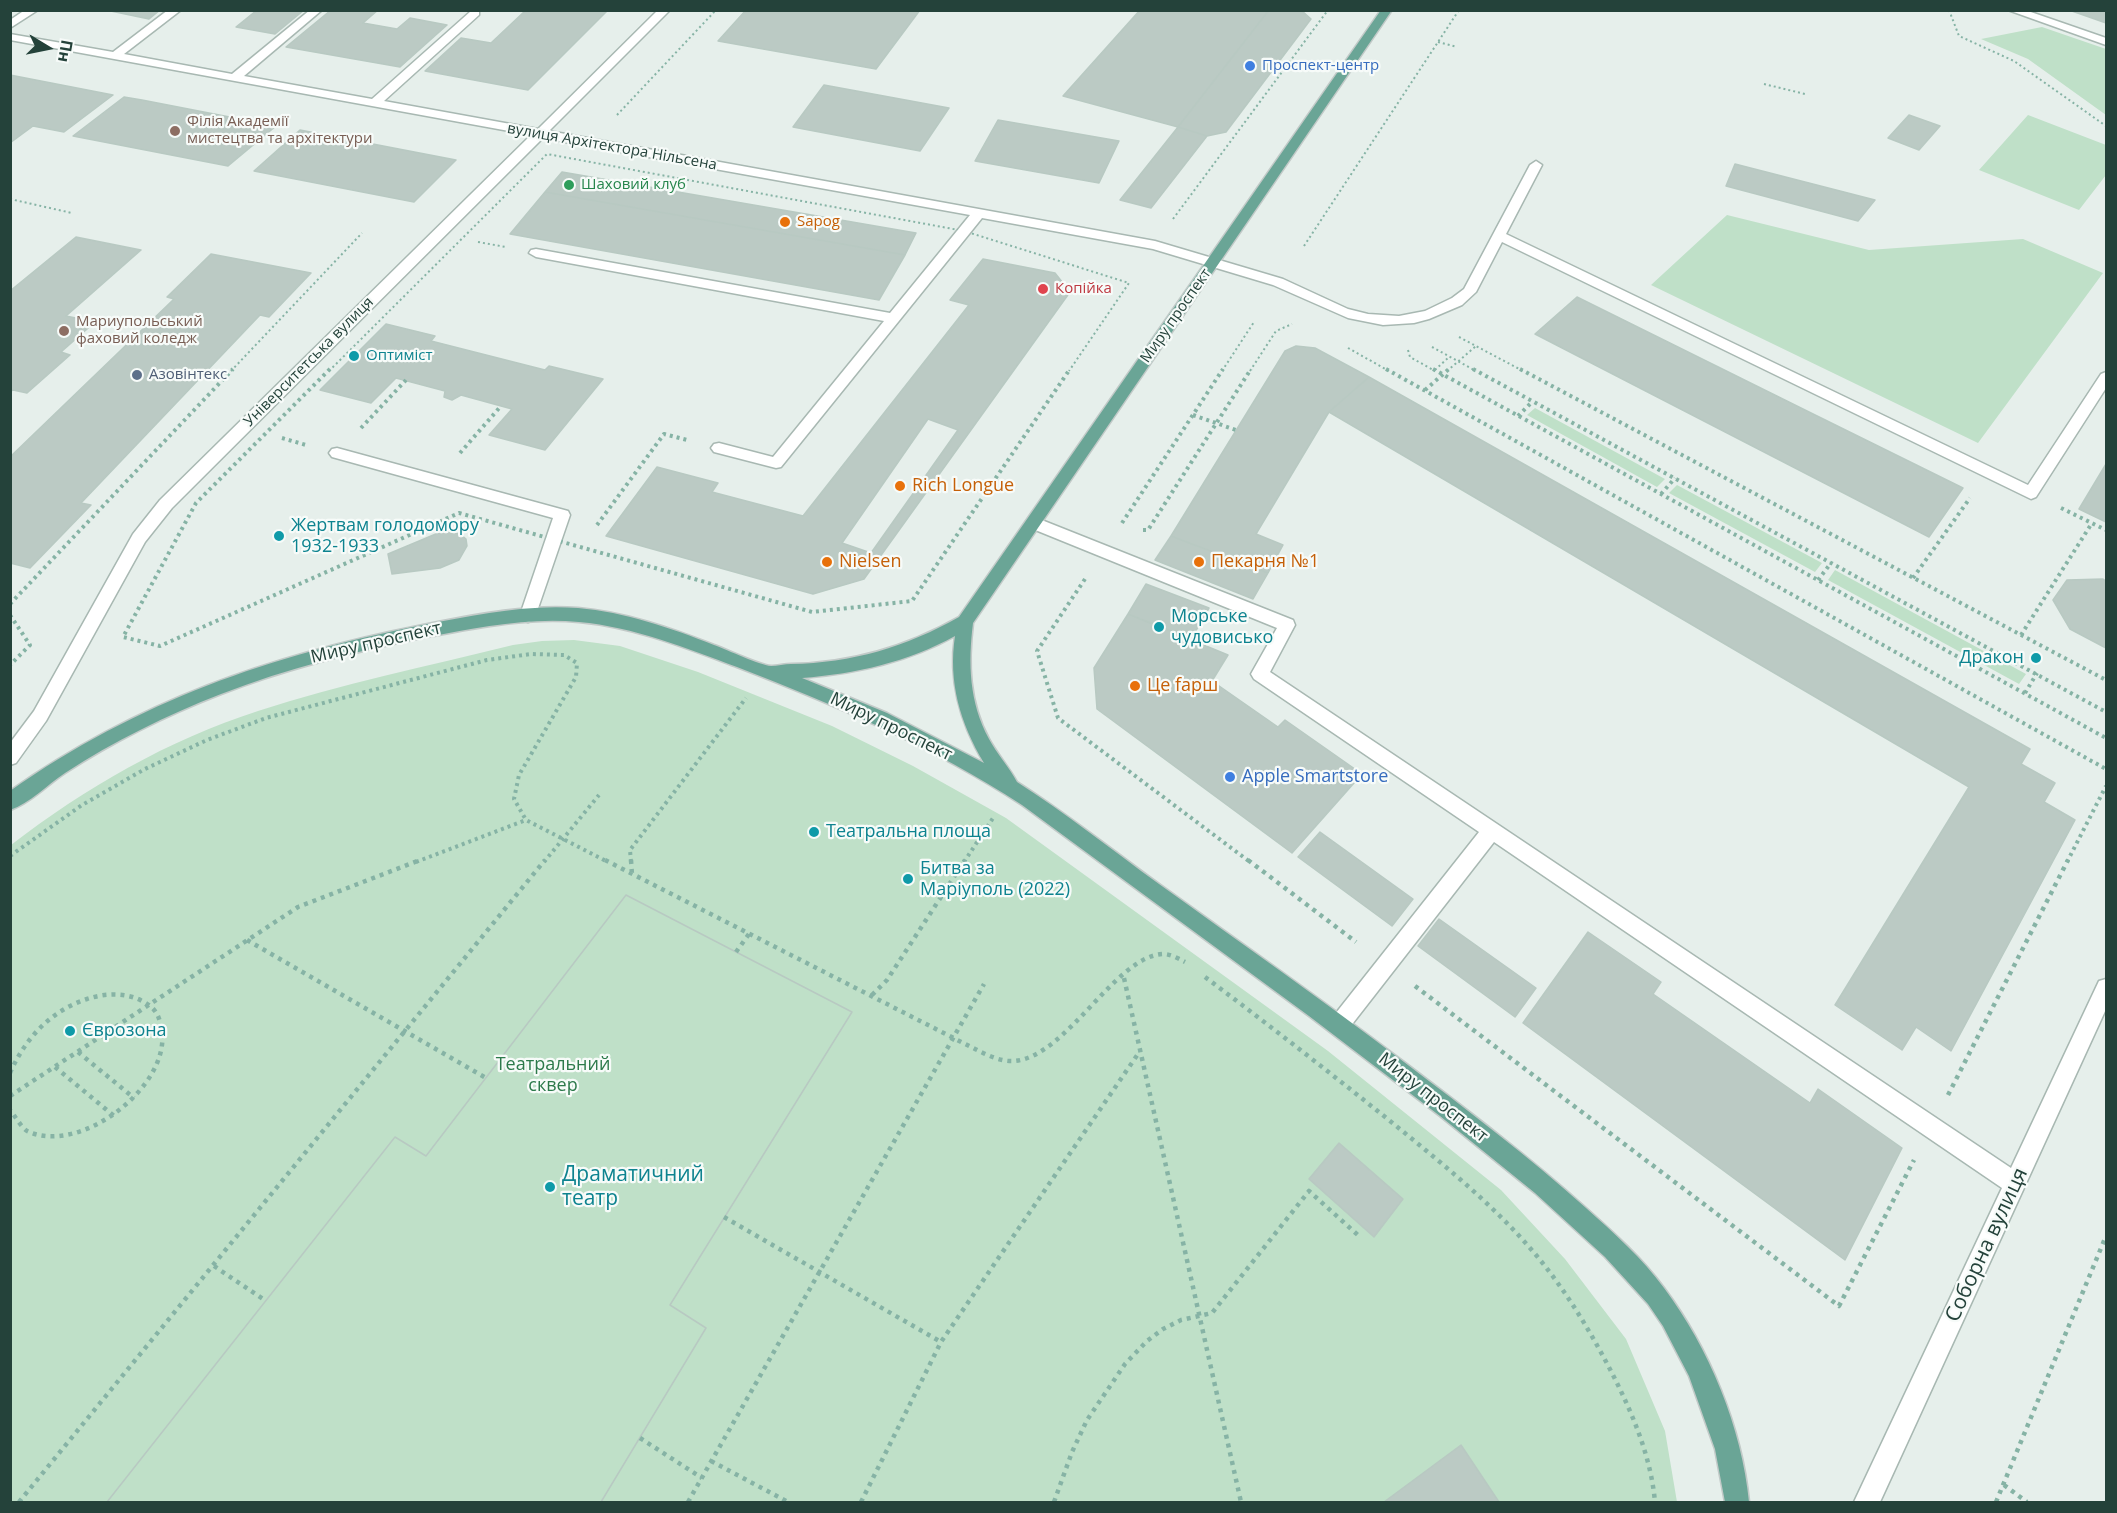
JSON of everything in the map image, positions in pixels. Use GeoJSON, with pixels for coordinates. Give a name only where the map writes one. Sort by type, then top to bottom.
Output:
{"type":"FeatureCollection","features":[{"type":"Feature","properties":{"kind":"main road","name":"Миру проспект"},"geometry":{"type":"LineString","coordinates":[[1012,789],[987,755],[969,720],[960,683],[960,648],[965,622],[1387,10]]}},
{"type":"Feature","properties":{"kind":"main road","name":"Миру проспект"},"geometry":{"type":"LineString","coordinates":[[10,802],[92,747],[160,711],[228,683],[290,663],[400,636],[528,615],[576,615],[622,621],[666,634],[767,671],[849,705],[930,743],[1012,789],[1339,1025],[1533,1177],[1613,1247],[1657,1298],[1693,1358],[1720,1425],[1737,1503]]}},
{"type":"Feature","properties":{"kind":"main road","name":"Миру проспект"},"geometry":{"type":"LineString","coordinates":[[767,671],[811,672],[856,666],[898,655],[938,638],[965,622]]}},
{"type":"Feature","properties":{"kind":"street"},"geometry":{"type":"LineString","coordinates":[[10,26],[33,10]]}},
{"type":"Feature","properties":{"kind":"street"},"geometry":{"type":"LineString","coordinates":[[115,56],[176,10]]}},
{"type":"Feature","properties":{"kind":"street"},"geometry":{"type":"LineString","coordinates":[[234,78],[317,10]]}},
{"type":"Feature","properties":{"kind":"street"},"geometry":{"type":"LineString","coordinates":[[459,10],[480,12]]}},
{"type":"Feature","properties":{"kind":"street","name":"Університетська вулиця"},"geometry":{"type":"LineString","coordinates":[[10,758],[40,716],[151,520],[665,10]]}},
{"type":"Feature","properties":{"kind":"street"},"geometry":{"type":"LineString","coordinates":[[2013,10],[2106,42]]}},
{"type":"Feature","properties":{"kind":"street"},"geometry":{"type":"LineString","coordinates":[[375,103],[480,12]]}},
{"type":"Feature","properties":{"kind":"street","name":"вулиця Архітектора Нільсена"},"geometry":{"type":"LineString","coordinates":[[10,37],[1155,245],[1280,283],[1353,315],[1376,319],[1422,317],[1441,312],[1457,303],[1469,292],[1536,165]]}},
{"type":"Feature","properties":{"kind":"street"},"geometry":{"type":"LineString","coordinates":[[719,448],[776,463],[979,213]]}},
{"type":"Feature","properties":{"kind":"street"},"geometry":{"type":"LineString","coordinates":[[1499,236],[2031,493],[2106,377]]}},
{"type":"Feature","properties":{"kind":"street"},"geometry":{"type":"LineString","coordinates":[[536,253],[893,318]]}},
{"type":"Feature","properties":{"kind":"street"},"geometry":{"type":"LineString","coordinates":[[337,453],[562,516],[528,615]]}},
{"type":"Feature","properties":{"kind":"street"},"geometry":{"type":"LineString","coordinates":[[1034,523],[1287,625],[1260,674],[2015,1184]]}},
{"type":"Feature","properties":{"kind":"street"},"geometry":{"type":"LineString","coordinates":[[1339,1025],[1492,830]]}},
{"type":"Feature","properties":{"kind":"street","name":"Соборна вулиця"},"geometry":{"type":"LineString","coordinates":[[1867,1503],[2106,988]]}},
{"type":"Feature","properties":{"kind":"path"},"geometry":{"type":"LineString","coordinates":[[614,118],[716,10]]}},
{"type":"Feature","properties":{"kind":"path"},"geometry":{"type":"LineString","coordinates":[[1173,219],[1328,10]]}},
{"type":"Feature","properties":{"kind":"path"},"geometry":{"type":"LineString","coordinates":[[1304,246],[1459,10]]}},
{"type":"Feature","properties":{"kind":"path"},"geometry":{"type":"LineString","coordinates":[[1949,10],[1959,36],[2014,61],[2106,126]]}},
{"type":"Feature","properties":{"kind":"path"},"geometry":{"type":"LineString","coordinates":[[1438,42],[1457,46]]}},
{"type":"Feature","properties":{"kind":"path"},"geometry":{"type":"LineString","coordinates":[[1764,84],[1805,94]]}},
{"type":"Feature","properties":{"kind":"path"},"geometry":{"type":"LineString","coordinates":[[10,199],[72,213]]}},
{"type":"Feature","properties":{"kind":"path"},"geometry":{"type":"LineString","coordinates":[[10,604],[362,232]]}},
{"type":"Feature","properties":{"kind":"path"},"geometry":{"type":"LineString","coordinates":[[461,239],[536,253]]}},
{"type":"Feature","properties":{"kind":"path"},"geometry":{"type":"LineString","coordinates":[[123,637],[160,646],[459,513],[812,612],[912,601],[1129,283]]}},
{"type":"Feature","properties":{"kind":"path"},"geometry":{"type":"LineString","coordinates":[[1422,317],[2106,680]]}},
{"type":"Feature","properties":{"kind":"path"},"geometry":{"type":"LineString","coordinates":[[1254,322],[1037,651],[1058,718],[1839,1306],[2106,786]]}},
{"type":"Feature","properties":{"kind":"path"},"geometry":{"type":"LineString","coordinates":[[1148,530],[1276,331],[1284,326],[1296,324]]}},
{"type":"Feature","properties":{"kind":"path"},"geometry":{"type":"LineString","coordinates":[[1338,342],[2106,769]]}},
{"type":"Feature","properties":{"kind":"path"},"geometry":{"type":"LineString","coordinates":[[1425,344],[1442,364],[1518,416],[2106,738]]}},
{"type":"Feature","properties":{"kind":"path"},"geometry":{"type":"LineString","coordinates":[[1425,390],[1476,346]]}},
{"type":"Feature","properties":{"kind":"path"},"geometry":{"type":"LineString","coordinates":[[1410,357],[1442,364],[1532,402],[2106,712]]}},
{"type":"Feature","properties":{"kind":"path"},"geometry":{"type":"LineString","coordinates":[[1442,364],[1450,368]]}},
{"type":"Feature","properties":{"kind":"path"},"geometry":{"type":"LineString","coordinates":[[337,453],[406,380]]}},
{"type":"Feature","properties":{"kind":"path"},"geometry":{"type":"LineString","coordinates":[[1518,416],[1532,402]]}},
{"type":"Feature","properties":{"kind":"path"},"geometry":{"type":"LineString","coordinates":[[436,481],[501,406]]}},
{"type":"Feature","properties":{"kind":"path"},"geometry":{"type":"LineString","coordinates":[[1193,415],[1236,430]]}},
{"type":"Feature","properties":{"kind":"path"},"geometry":{"type":"LineString","coordinates":[[594,528],[664,434]]}},
{"type":"Feature","properties":{"kind":"path"},"geometry":{"type":"LineString","coordinates":[[1913,578],[1988,473]]}},
{"type":"Feature","properties":{"kind":"path"},"geometry":{"type":"LineString","coordinates":[[1661,494],[1675,478]]}},
{"type":"Feature","properties":{"kind":"path"},"geometry":{"type":"LineString","coordinates":[[2031,493],[2106,530]]}},
{"type":"Feature","properties":{"kind":"path"},"geometry":{"type":"LineString","coordinates":[[2021,635],[2092,523]]}},
{"type":"Feature","properties":{"kind":"path"},"geometry":{"type":"LineString","coordinates":[[580,547],[587,538]]}},
{"type":"Feature","properties":{"kind":"path"},"geometry":{"type":"LineString","coordinates":[[1818,580],[1831,563]]}},
{"type":"Feature","properties":{"kind":"path"},"geometry":{"type":"LineString","coordinates":[[10,615],[30,645],[10,665]]}},
{"type":"Feature","properties":{"kind":"path"},"geometry":{"type":"LineString","coordinates":[[10,856],[82,805],[145,769],[207,740],[266,718],[487,660],[531,654],[564,655],[577,663],[576,677],[519,775],[514,800],[526,820],[994,1058],[1017,1061],[1039,1053],[1140,962],[1163,954],[1181,960],[1191,967]]}},
{"type":"Feature","properties":{"kind":"path"},"geometry":{"type":"LineString","coordinates":[[2025,693],[2037,674]]}},
{"type":"Feature","properties":{"kind":"path"},"geometry":{"type":"LineString","coordinates":[[632,875],[630,850],[750,693]]}},
{"type":"Feature","properties":{"kind":"path"},"geometry":{"type":"LineString","coordinates":[[20,1503],[599,795]]}},
{"type":"Feature","properties":{"kind":"path"},"geometry":{"type":"LineString","coordinates":[[872,995],[887,980],[996,813]]}},
{"type":"Feature","properties":{"kind":"path"},"geometry":{"type":"LineString","coordinates":[[10,1096],[298,907],[526,820]]}},
{"type":"Feature","properties":{"kind":"path"},"geometry":{"type":"LineString","coordinates":[[736,952],[749,934]]}},
{"type":"Feature","properties":{"kind":"path"},"geometry":{"type":"LineString","coordinates":[[246,940],[486,1078]]}},
{"type":"Feature","properties":{"kind":"path"},"geometry":{"type":"LineString","coordinates":[[1200,974],[1320,1063],[1474,1190],[1522,1238],[1562,1289],[1601,1350],[1634,1419],[1654,1486],[1655,1503]]}},
{"type":"Feature","properties":{"kind":"path"},"geometry":{"type":"LineString","coordinates":[[1124,977],[1241,1503]]}},
{"type":"Feature","properties":{"kind":"path"},"geometry":{"type":"LineString","coordinates":[[688,1503],[984,984]]}},
{"type":"Feature","properties":{"kind":"path"},"geometry":{"type":"LineString","coordinates":[[10,1073],[20,1052],[37,1030],[60,1012],[85,1000],[110,994],[132,996],[150,1005],[160,1018],[164,1036],[161,1057],[151,1078],[114,1116],[89,1129],[65,1136],[43,1136],[25,1129],[10,1110]]}},
{"type":"Feature","properties":{"kind":"path"},"geometry":{"type":"LineString","coordinates":[[861,1503],[941,1342],[1140,1050]]}},
{"type":"Feature","properties":{"kind":"path"},"geometry":{"type":"LineString","coordinates":[[78,1052],[134,1098]]}},
{"type":"Feature","properties":{"kind":"path"},"geometry":{"type":"LineString","coordinates":[[55,1067],[114,1116]]}},
{"type":"Feature","properties":{"kind":"path"},"geometry":{"type":"LineString","coordinates":[[1054,1503],[1072,1452],[1087,1420],[1125,1364],[1147,1341],[1163,1329],[1199,1314],[1212,1313],[1309,1191],[1360,1237]]}},
{"type":"Feature","properties":{"kind":"path"},"geometry":{"type":"LineString","coordinates":[[724,1217],[941,1342]]}},
{"type":"Feature","properties":{"kind":"path"},"geometry":{"type":"LineString","coordinates":[[1996,1503],[2106,1236]]}},
{"type":"Feature","properties":{"kind":"path"},"geometry":{"type":"LineString","coordinates":[[214,1266],[266,1301]]}},
{"type":"Feature","properties":{"kind":"path"},"geometry":{"type":"LineString","coordinates":[[640,1438],[702,1478]]}},
{"type":"Feature","properties":{"kind":"path"},"geometry":{"type":"LineString","coordinates":[[711,1461],[788,1503]]}},
{"type":"Feature","properties":{"kind":"path"},"geometry":{"type":"LineString","coordinates":[[2004,1485],[2027,1503]]}},
{"type":"Feature","properties":{"kind":"green space"},"geometry":{"type":"Polygon","coordinates":[[[2042,27],[2106,49],[2106,115],[2028,59],[1981,39],[2042,27]]]}},
{"type":"Feature","properties":{"kind":"green space"},"geometry":{"type":"Polygon","coordinates":[[[2028,115],[2106,145],[2106,175],[2079,210],[1979,170],[2028,115]]]}},
{"type":"Feature","properties":{"kind":"green space"},"geometry":{"type":"Polygon","coordinates":[[[1727,215],[1869,250],[2023,239],[2103,273],[1978,443],[1651,285],[1727,215]]]}},
{"type":"Feature","properties":{"kind":"green space"},"geometry":{"type":"Polygon","coordinates":[[[1535,408],[1665,479],[1657,487],[1527,415],[1535,408]]]}},
{"type":"Feature","properties":{"kind":"green space"},"geometry":{"type":"Polygon","coordinates":[[[1677,485],[1822,563],[1815,572],[1669,493],[1677,485]]]}},
{"type":"Feature","properties":{"kind":"green space"},"geometry":{"type":"Polygon","coordinates":[[[1835,570],[2026,674],[2019,684],[1828,580],[1835,570]]]}},
{"type":"Feature","properties":{"kind":"green space","name":"Театральний сквер"},"geometry":{"type":"Polygon","coordinates":[[[574,640],[620,646],[698,672],[832,726],[913,766],[1006,818],[1328,1051],[1501,1190],[1565,1259],[1626,1339],[1665,1431],[1677,1502],[11,1502],[11,845],[98,785],[160,751],[225,723],[321,692],[513,645],[574,640]]]}},
{"type":"Feature","properties":{"kind":"building"},"geometry":{"type":"Polygon","coordinates":[[[106,10],[160,10],[149,19],[106,10]]]}},
{"type":"Feature","properties":{"kind":"building"},"geometry":{"type":"Polygon","coordinates":[[[257,10],[304,10],[275,34],[236,27],[257,10]]]}},
{"type":"Feature","properties":{"kind":"building"},"geometry":{"type":"Polygon","coordinates":[[[331,10],[378,10],[363,23],[397,29],[410,18],[447,25],[400,67],[286,47],[331,10]]]}},
{"type":"Feature","properties":{"kind":"building"},"geometry":{"type":"Polygon","coordinates":[[[526,10],[608,10],[528,90],[425,71],[461,38],[491,43],[526,10]]]}},
{"type":"Feature","properties":{"kind":"building"},"geometry":{"type":"Polygon","coordinates":[[[746,10],[920,10],[876,69],[718,41],[746,10]]]}},
{"type":"Feature","properties":{"kind":"building"},"geometry":{"type":"Polygon","coordinates":[[[1140,10],[1269,10],[1178,127],[1063,96],[1140,10]]]}},
{"type":"Feature","properties":{"kind":"building"},"geometry":{"type":"Polygon","coordinates":[[[1269,10],[1301,10],[1311,19],[1226,132],[1207,136],[1178,127],[1269,10]]]}},
{"type":"Feature","properties":{"kind":"building"},"geometry":{"type":"Polygon","coordinates":[[[2069,10],[2106,10],[2106,23],[2089,17],[2069,10]]]}},
{"type":"Feature","properties":{"kind":"building"},"geometry":{"type":"Polygon","coordinates":[[[10,75],[113,95],[64,132],[33,126],[10,143],[10,75]]]}},
{"type":"Feature","properties":{"kind":"building"},"geometry":{"type":"Polygon","coordinates":[[[824,85],[949,108],[920,151],[793,127],[824,85]]]}},
{"type":"Feature","properties":{"kind":"building"},"geometry":{"type":"Polygon","coordinates":[[[124,97],[276,126],[228,166],[73,136],[124,97]]]}},
{"type":"Feature","properties":{"kind":"building"},"geometry":{"type":"Polygon","coordinates":[[[1909,115],[1940,126],[1919,150],[1888,138],[1909,115]]]}},
{"type":"Feature","properties":{"kind":"building"},"geometry":{"type":"Polygon","coordinates":[[[998,120],[1119,141],[1099,183],[975,161],[998,120]]]}},
{"type":"Feature","properties":{"kind":"building"},"geometry":{"type":"Polygon","coordinates":[[[1178,127],[1207,136],[1151,208],[1120,200],[1178,127]]]}},
{"type":"Feature","properties":{"kind":"building"},"geometry":{"type":"Polygon","coordinates":[[[300,130],[456,160],[414,202],[254,171],[300,130]]]}},
{"type":"Feature","properties":{"kind":"building"},"geometry":{"type":"Polygon","coordinates":[[[1735,164],[1875,200],[1858,221],[1726,186],[1735,164]]]}},
{"type":"Feature","properties":{"kind":"building"},"geometry":{"type":"Polygon","coordinates":[[[562,172],[916,233],[905,255],[545,192],[562,172]]]}},
{"type":"Feature","properties":{"kind":"building"},"geometry":{"type":"Polygon","coordinates":[[[545,192],[905,255],[879,300],[510,234],[545,192]]]}},
{"type":"Feature","properties":{"kind":"building"},"geometry":{"type":"Polygon","coordinates":[[[76,237],[141,250],[66,316],[95,322],[61,352],[70,355],[27,393],[13,390],[10,392],[10,291],[76,237]]]}},
{"type":"Feature","properties":{"kind":"building","name":"Азовінтекс"},"geometry":{"type":"Polygon","coordinates":[[[211,254],[311,273],[269,317],[260,315],[81,503],[91,505],[30,568],[10,563],[10,457],[174,299],[167,297],[211,254]]]}},
{"type":"Feature","properties":{"kind":"building"},"geometry":{"type":"Polygon","coordinates":[[[983,259],[1055,273],[1070,292],[864,579],[813,594],[606,536],[657,467],[718,483],[712,492],[803,516],[969,305],[950,300],[983,259]]]}},
{"type":"Feature","properties":{"kind":"building"},"geometry":{"type":"Polygon","coordinates":[[[1577,297],[1963,488],[1929,537],[1535,334],[1577,297]]]}},
{"type":"Feature","properties":{"kind":"building"},"geometry":{"type":"Polygon","coordinates":[[[386,324],[435,336],[431,341],[545,370],[549,366],[603,379],[545,450],[489,435],[512,409],[461,395],[452,400],[444,397],[445,391],[396,378],[371,403],[320,390],[386,324]]]}},
{"type":"Feature","properties":{"kind":"building"},"geometry":{"type":"Polygon","coordinates":[[[1296,346],[1315,348],[1369,377],[1329,412],[1256,534],[1283,545],[1268,573],[1171,536],[1285,351],[1296,346]]]}},
{"type":"Feature","properties":{"kind":"building"},"geometry":{"type":"Polygon","coordinates":[[[1369,377],[2030,749],[2021,764],[2055,783],[2044,802],[2075,820],[1951,1051],[1916,1027],[1902,1050],[1835,1005],[1969,787],[1329,412],[1369,377]]]}},
{"type":"Feature","properties":{"kind":"building","name":"Rich Longue"},"geometry":{"type":"Polygon","coordinates":[[[928,419],[958,430],[871,553],[842,543],[928,419]]]}},
{"type":"Feature","properties":{"kind":"building"},"geometry":{"type":"Polygon","coordinates":[[[2106,464],[2106,522],[2079,509],[2106,464]]]}},
{"type":"Feature","properties":{"kind":"building"},"geometry":{"type":"Polygon","coordinates":[[[443,531],[460,534],[466,539],[467,546],[459,560],[440,568],[392,574],[388,554],[443,531]]]}},
{"type":"Feature","properties":{"kind":"building"},"geometry":{"type":"Polygon","coordinates":[[[1171,536],[1268,573],[1253,599],[1155,560],[1171,536]]]}},
{"type":"Feature","properties":{"kind":"building"},"geometry":{"type":"Polygon","coordinates":[[[2103,579],[2106,581],[2106,648],[2070,629],[2053,600],[2067,580],[2103,579]]]}},
{"type":"Feature","properties":{"kind":"building"},"geometry":{"type":"Polygon","coordinates":[[[1146,584],[1209,608],[1191,639],[1128,614],[1146,584]]]}},
{"type":"Feature","properties":{"kind":"building"},"geometry":{"type":"Polygon","coordinates":[[[1128,614],[1228,655],[1212,681],[1278,727],[1285,720],[1362,774],[1292,853],[1097,709],[1094,668],[1128,614]]]}},
{"type":"Feature","properties":{"kind":"building"},"geometry":{"type":"Polygon","coordinates":[[[1320,832],[1413,899],[1392,926],[1298,857],[1320,832]]]}},
{"type":"Feature","properties":{"kind":"building","name":"Драматичний театр"},"geometry":{"type":"Polygon","coordinates":[[[626,895],[852,1012],[670,1305],[706,1328],[601,1502],[107,1502],[395,1137],[426,1156],[626,895]]]}},
{"type":"Feature","properties":{"kind":"building","name":"Драматичний театр"},"geometry":{"type":"Polygon","coordinates":[[[626,895],[852,1012],[670,1305],[706,1328],[601,1502],[107,1502],[395,1137],[426,1156],[626,895]]]}},
{"type":"Feature","properties":{"kind":"building"},"geometry":{"type":"Polygon","coordinates":[[[1439,919],[1536,988],[1515,1017],[1418,946],[1439,919]]]}},
{"type":"Feature","properties":{"kind":"building"},"geometry":{"type":"Polygon","coordinates":[[[1588,932],[1661,982],[1653,994],[1810,1103],[1818,1089],[1902,1148],[1845,1260],[1523,1023],[1588,932]]]}},
{"type":"Feature","properties":{"kind":"building"},"geometry":{"type":"Polygon","coordinates":[[[1339,1143],[1403,1199],[1374,1237],[1309,1179],[1339,1143]]]}},
{"type":"Feature","properties":{"kind":"building"},"geometry":{"type":"Polygon","coordinates":[[[1461,1445],[1499,1502],[1384,1502],[1461,1445]]]}},
{"type":"Feature","properties":{"kind":"place","name":"Проспект-центр"},"geometry":{"type":"Point","coordinates":[1250,66]}},
{"type":"Feature","properties":{"kind":"place","name":"Філія Академії мистецтва та архітектури"},"geometry":{"type":"Point","coordinates":[175,131]}},
{"type":"Feature","properties":{"kind":"place","name":"Шаховий клуб"},"geometry":{"type":"Point","coordinates":[569,185]}},
{"type":"Feature","properties":{"kind":"place","name":"Sapog"},"geometry":{"type":"Point","coordinates":[785,222]}},
{"type":"Feature","properties":{"kind":"place","name":"Копійка"},"geometry":{"type":"Point","coordinates":[1043,289]}},
{"type":"Feature","properties":{"kind":"place","name":"Мариупольський фаховий коледж"},"geometry":{"type":"Point","coordinates":[64,331]}},
{"type":"Feature","properties":{"kind":"place","name":"Оптиміст"},"geometry":{"type":"Point","coordinates":[354,356]}},
{"type":"Feature","properties":{"kind":"place","name":"Азовінтекс"},"geometry":{"type":"Point","coordinates":[137,375]}},
{"type":"Feature","properties":{"kind":"place","name":"Rich Longue"},"geometry":{"type":"Point","coordinates":[900,486]}},
{"type":"Feature","properties":{"kind":"place","name":"Жертвам голодомору 1932-1933"},"geometry":{"type":"Point","coordinates":[279,536]}},
{"type":"Feature","properties":{"kind":"place","name":"Nielsen"},"geometry":{"type":"Point","coordinates":[827,562]}},
{"type":"Feature","properties":{"kind":"place","name":"Пекарня №1"},"geometry":{"type":"Point","coordinates":[1199,562]}},
{"type":"Feature","properties":{"kind":"place","name":"Морське чудовисько"},"geometry":{"type":"Point","coordinates":[1159,627]}},
{"type":"Feature","properties":{"kind":"place","name":"Дракон"},"geometry":{"type":"Point","coordinates":[2036,658]}},
{"type":"Feature","properties":{"kind":"place","name":"Це fарш"},"geometry":{"type":"Point","coordinates":[1135,686]}},
{"type":"Feature","properties":{"kind":"place","name":"Apple Smartstore"},"geometry":{"type":"Point","coordinates":[1230,777]}},
{"type":"Feature","properties":{"kind":"place","name":"Театральна площа"},"geometry":{"type":"Point","coordinates":[814,832]}},
{"type":"Feature","properties":{"kind":"place","name":"Битва за Маріуполь (2022)"},"geometry":{"type":"Point","coordinates":[908,879]}},
{"type":"Feature","properties":{"kind":"place","name":"Єврозона"},"geometry":{"type":"Point","coordinates":[70,1031]}},
{"type":"Feature","properties":{"kind":"place","name":"Драматичний театр"},"geometry":{"type":"Point","coordinates":[550,1187]}}]}
